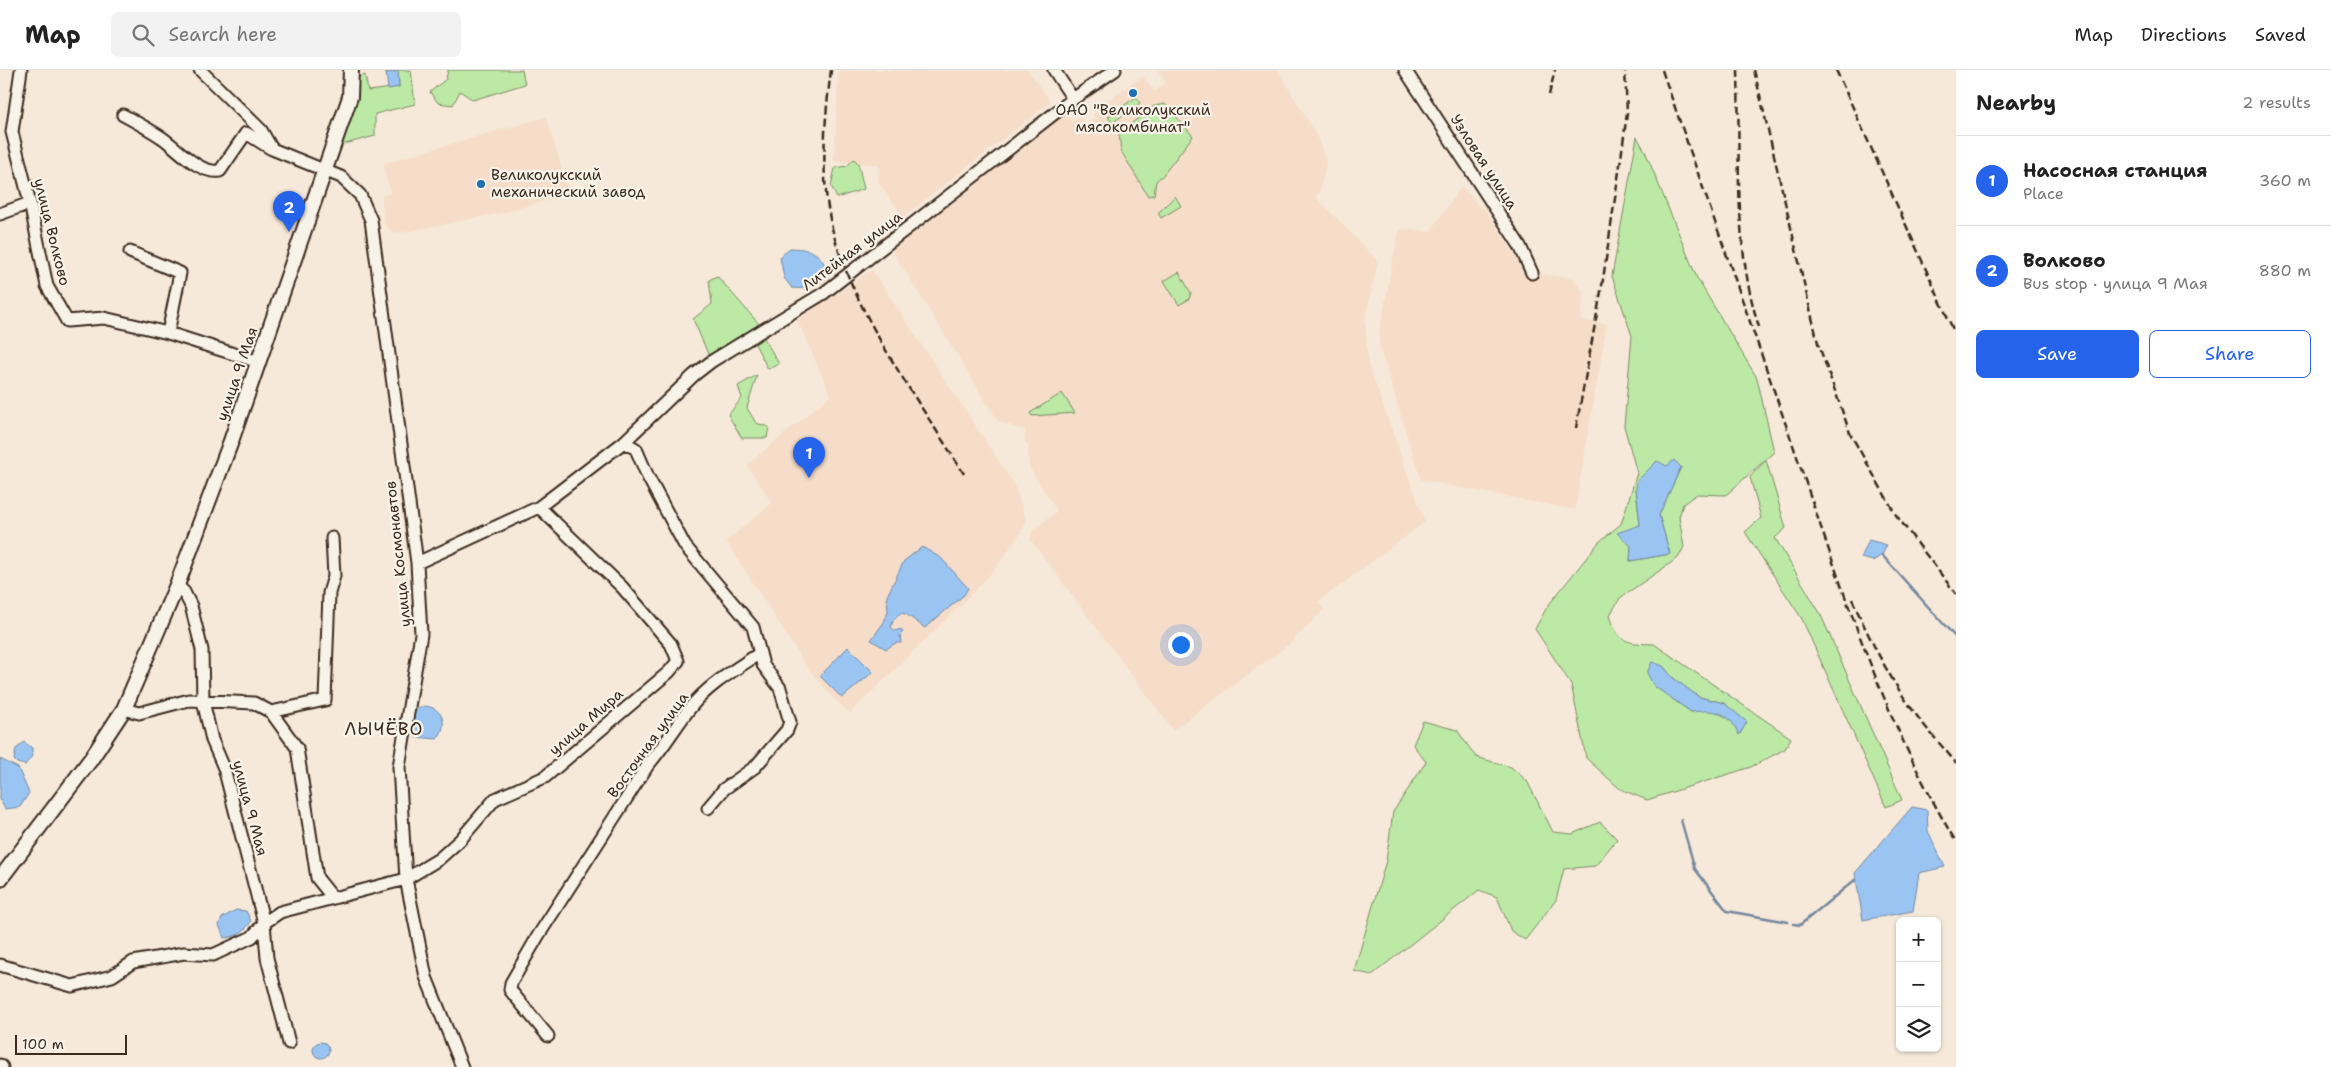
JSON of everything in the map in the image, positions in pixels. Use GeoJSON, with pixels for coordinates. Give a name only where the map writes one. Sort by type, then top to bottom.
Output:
{"type":"FeatureCollection","features":[{"type":"Feature","properties":{"kind":"main road","name":"улица 9 Мая"},"geometry":{"type":"LineString","coordinates":[[0,878],[91,759],[124,709],[177,585],[259,362],[350,96],[351,70]]}},
{"type":"Feature","properties":{"kind":"street","name":"улица Волково"},"geometry":{"type":"LineString","coordinates":[[21,70],[12,132],[30,203],[47,286],[68,321],[104,318],[168,333],[259,362]]}},
{"type":"Feature","properties":{"kind":"street"},"geometry":{"type":"LineString","coordinates":[[200,70],[261,130],[272,149]]}},
{"type":"Feature","properties":{"kind":"street"},"geometry":{"type":"LineString","coordinates":[[1054,70],[1073,98]]}},
{"type":"Feature","properties":{"kind":"street","name":"Литейная улица"},"geometry":{"type":"LineString","coordinates":[[417,563],[538,507],[624,442],[694,375],[712,361],[824,293],[1073,98],[1115,70]]}},
{"type":"Feature","properties":{"kind":"street","name":"Узловая улица"},"geometry":{"type":"LineString","coordinates":[[1405,70],[1520,246],[1532,273]]}},
{"type":"Feature","properties":{"kind":"street"},"geometry":{"type":"LineString","coordinates":[[123,115],[161,137],[184,156],[211,172],[220,171],[246,133],[272,149]]}},
{"type":"Feature","properties":{"kind":"street","name":"улица Космонавтов"},"geometry":{"type":"LineString","coordinates":[[272,149],[341,177],[360,195],[371,220],[417,563],[421,634],[399,767],[406,879],[426,977],[462,1067]]}},
{"type":"Feature","properties":{"kind":"street"},"geometry":{"type":"LineString","coordinates":[[0,214],[30,203]]}},
{"type":"Feature","properties":{"kind":"street"},"geometry":{"type":"LineString","coordinates":[[130,252],[180,273],[168,333]]}},
{"type":"Feature","properties":{"kind":"street"},"geometry":{"type":"LineString","coordinates":[[624,442],[636,449],[648,477],[685,546],[753,626],[763,665],[780,688],[790,725],[755,767],[724,788],[708,808]]}},
{"type":"Feature","properties":{"kind":"street","name":"улица Мира"},"geometry":{"type":"LineString","coordinates":[[0,965],[72,986],[112,976],[133,962],[184,953],[213,955],[252,937],[264,923],[280,912],[406,879],[439,858],[460,840],[495,798],[545,777],[669,672],[678,661],[671,644],[622,587],[538,507]]}},
{"type":"Feature","properties":{"kind":"street"},"geometry":{"type":"LineString","coordinates":[[271,712],[326,700],[329,593],[334,576],[332,538]]}},
{"type":"Feature","properties":{"kind":"street","name":"улица 9 Мая"},"geometry":{"type":"LineString","coordinates":[[177,585],[184,592],[191,606],[202,650],[203,701],[212,740],[224,768],[264,923],[267,958],[289,1043]]}},
{"type":"Feature","properties":{"kind":"street","name":"Восточная улица"},"geometry":{"type":"LineString","coordinates":[[548,1036],[510,990],[511,983],[538,936],[648,765],[661,750],[690,708],[709,689],[760,653]]}},
{"type":"Feature","properties":{"kind":"street"},"geometry":{"type":"LineString","coordinates":[[124,709],[139,712],[189,700],[254,704],[271,712],[297,748],[317,878],[333,898]]}},
{"type":"Feature","properties":{"kind":"shaded area"},"geometry":{"type":"Polygon","coordinates":[[[839,70],[1028,70],[1051,102],[903,217],[878,182],[879,165],[834,161],[839,70]]]}},
{"type":"Feature","properties":{"kind":"shaded area"},"geometry":{"type":"Polygon","coordinates":[[[1158,70],[1278,70],[1320,141],[1326,164],[1320,190],[1316,197],[1378,261],[1365,321],[1368,364],[1425,522],[1318,602],[1324,610],[1292,642],[1173,730],[1030,539],[1032,531],[1057,511],[1029,467],[1028,443],[1025,443],[1025,429],[998,421],[893,252],[895,247],[1066,114],[1072,121],[1079,116],[1086,125],[1095,118],[1093,114],[1099,110],[1097,107],[1143,76],[1154,92],[1166,83],[1158,70]]]}},
{"type":"Feature","properties":{"kind":"shaded area"},"geometry":{"type":"Polygon","coordinates":[[[546,117],[570,194],[502,213],[394,234],[384,224],[382,196],[391,193],[384,170],[384,163],[546,117]]]}},
{"type":"Feature","properties":{"kind":"shaded area"},"geometry":{"type":"Polygon","coordinates":[[[1461,187],[1480,208],[1485,209],[1526,272],[1573,278],[1584,294],[1581,320],[1607,324],[1575,510],[1421,480],[1380,349],[1379,334],[1398,234],[1403,228],[1430,232],[1461,187]]]}},
{"type":"Feature","properties":{"kind":"shaded area"},"geometry":{"type":"Polygon","coordinates":[[[872,270],[1014,484],[1026,520],[1024,528],[994,570],[959,607],[850,713],[833,698],[807,667],[726,541],[772,503],[747,465],[831,395],[797,320],[872,270]]]}},
{"type":"Feature","properties":{"kind":"green space"},"geometry":{"type":"Polygon","coordinates":[[[386,70],[411,70],[415,104],[375,114],[375,136],[341,145],[356,78],[365,75],[368,91],[399,87],[398,72],[386,73],[386,70]]]}},
{"type":"Feature","properties":{"kind":"green space"},"geometry":{"type":"Polygon","coordinates":[[[448,70],[522,70],[525,84],[473,100],[460,91],[453,105],[438,103],[430,92],[446,79],[448,70]]]}},
{"type":"Feature","properties":{"kind":"green space"},"geometry":{"type":"Polygon","coordinates":[[[1136,97],[1140,103],[1112,123],[1108,117],[1136,97]]]}},
{"type":"Feature","properties":{"kind":"green space"},"geometry":{"type":"Polygon","coordinates":[[[1165,104],[1193,136],[1163,175],[1156,181],[1154,195],[1148,196],[1121,151],[1119,133],[1154,106],[1165,104]]]}},
{"type":"Feature","properties":{"kind":"green space"},"geometry":{"type":"Polygon","coordinates":[[[1637,137],[1645,151],[1697,278],[1757,378],[1774,452],[1726,495],[1697,494],[1683,504],[1679,517],[1684,547],[1678,558],[1620,598],[1610,615],[1616,632],[1620,637],[1630,642],[1654,644],[1791,738],[1785,749],[1751,767],[1647,800],[1620,789],[1586,758],[1571,684],[1535,629],[1547,607],[1599,542],[1621,524],[1637,473],[1624,426],[1632,336],[1612,276],[1637,137]],[[1667,466],[1636,488],[1640,525],[1631,546],[1630,561],[1670,554],[1659,515],[1681,467],[1667,466]],[[1663,666],[1654,686],[1691,712],[1711,709],[1733,721],[1740,734],[1746,722],[1724,703],[1699,697],[1673,678],[1663,666]]]}},
{"type":"Feature","properties":{"kind":"green space"},"geometry":{"type":"Polygon","coordinates":[[[854,159],[858,163],[864,189],[837,198],[831,186],[835,168],[847,166],[854,159]]]}},
{"type":"Feature","properties":{"kind":"green space"},"geometry":{"type":"Polygon","coordinates":[[[1175,196],[1181,206],[1161,218],[1158,213],[1175,196]]]}},
{"type":"Feature","properties":{"kind":"green space"},"geometry":{"type":"Polygon","coordinates":[[[1179,272],[1191,293],[1189,299],[1179,305],[1164,281],[1179,272]]]}},
{"type":"Feature","properties":{"kind":"green space"},"geometry":{"type":"Polygon","coordinates":[[[717,276],[759,324],[709,356],[693,319],[712,304],[709,280],[717,276]]]}},
{"type":"Feature","properties":{"kind":"green space"},"geometry":{"type":"Polygon","coordinates":[[[764,338],[779,364],[768,369],[755,344],[764,338]]]}},
{"type":"Feature","properties":{"kind":"green space"},"geometry":{"type":"Polygon","coordinates":[[[757,375],[747,408],[756,423],[769,427],[767,438],[742,438],[728,415],[742,398],[738,386],[757,375]]]}},
{"type":"Feature","properties":{"kind":"green space"},"geometry":{"type":"Polygon","coordinates":[[[1062,393],[1075,413],[1032,416],[1030,413],[1062,393]]]}},
{"type":"Feature","properties":{"kind":"green space"},"geometry":{"type":"Polygon","coordinates":[[[1766,460],[1786,528],[1775,538],[1820,613],[1902,800],[1886,807],[1802,619],[1745,532],[1761,518],[1750,477],[1766,460]]]}},
{"type":"Feature","properties":{"kind":"green space"},"geometry":{"type":"Polygon","coordinates":[[[1423,721],[1457,730],[1476,757],[1511,767],[1527,781],[1553,832],[1572,834],[1600,822],[1617,839],[1595,866],[1564,869],[1556,900],[1525,940],[1511,931],[1497,897],[1479,890],[1372,975],[1354,971],[1386,861],[1393,812],[1426,762],[1413,745],[1423,721]]]}},
{"type":"Feature","properties":{"kind":"water"},"geometry":{"type":"Polygon","coordinates":[[[398,71],[399,87],[388,89],[386,73],[398,71]]]}},
{"type":"Feature","properties":{"kind":"water"},"geometry":{"type":"Polygon","coordinates":[[[790,248],[811,251],[816,254],[820,257],[830,275],[812,286],[792,288],[784,278],[780,257],[790,248]]]}},
{"type":"Feature","properties":{"kind":"water"},"geometry":{"type":"Polygon","coordinates":[[[1674,460],[1681,467],[1659,515],[1670,554],[1630,561],[1631,546],[1617,533],[1640,525],[1637,481],[1657,461],[1667,466],[1674,460]]]}},
{"type":"Feature","properties":{"kind":"water"},"geometry":{"type":"Polygon","coordinates":[[[1869,540],[1887,545],[1882,555],[1873,561],[1861,558],[1869,540]]]}},
{"type":"Feature","properties":{"kind":"water"},"geometry":{"type":"Polygon","coordinates":[[[922,547],[941,558],[968,588],[964,595],[925,628],[906,614],[900,613],[893,621],[891,627],[895,631],[901,629],[903,632],[900,635],[901,643],[896,643],[886,649],[871,640],[884,622],[888,612],[887,596],[904,561],[922,547]]]}},
{"type":"Feature","properties":{"kind":"water"},"geometry":{"type":"Polygon","coordinates":[[[848,647],[873,672],[842,698],[820,676],[848,647]]]}},
{"type":"Feature","properties":{"kind":"water"},"geometry":{"type":"Polygon","coordinates":[[[1652,662],[1663,666],[1673,678],[1699,697],[1724,703],[1747,722],[1739,735],[1726,716],[1707,711],[1691,712],[1654,686],[1647,673],[1652,662]]]}},
{"type":"Feature","properties":{"kind":"water"},"geometry":{"type":"Polygon","coordinates":[[[424,706],[436,710],[442,718],[443,728],[437,739],[415,737],[413,717],[416,709],[424,706]]]}},
{"type":"Feature","properties":{"kind":"water"},"geometry":{"type":"Polygon","coordinates":[[[24,742],[32,748],[32,756],[25,765],[14,760],[16,749],[24,742]]]}},
{"type":"Feature","properties":{"kind":"water"},"geometry":{"type":"Polygon","coordinates":[[[0,759],[18,768],[29,793],[20,807],[5,809],[0,800],[0,759]]]}},
{"type":"Feature","properties":{"kind":"water"},"geometry":{"type":"Polygon","coordinates":[[[1912,807],[1927,810],[1928,831],[1945,867],[1919,873],[1913,911],[1863,920],[1855,873],[1912,807]]]}},
{"type":"Feature","properties":{"kind":"water"},"geometry":{"type":"Polygon","coordinates":[[[236,910],[246,911],[251,921],[240,933],[224,938],[219,925],[222,918],[236,910]]]}},
{"type":"Feature","properties":{"kind":"water"},"geometry":{"type":"Polygon","coordinates":[[[321,1042],[329,1050],[321,1058],[313,1050],[321,1042]]]}},
{"type":"Feature","properties":{"kind":"waterway"},"geometry":{"type":"LineString","coordinates":[[1882,555],[1956,638]]}},
{"type":"Feature","properties":{"kind":"waterway"},"geometry":{"type":"LineString","coordinates":[[1681,820],[1695,869],[1727,911],[1788,922]]}},
{"type":"Feature","properties":{"kind":"waterway"},"geometry":{"type":"LineString","coordinates":[[1794,924],[1800,925],[1856,879]]}},
{"type":"Feature","properties":{"kind":"railway"},"geometry":{"type":"LineString","coordinates":[[831,70],[826,112],[824,155],[827,198],[835,239],[846,270],[874,330],[964,474]]}},
{"type":"Feature","properties":{"kind":"railway"},"geometry":{"type":"LineString","coordinates":[[1549,95],[1555,70]]}},
{"type":"Feature","properties":{"kind":"railway"},"geometry":{"type":"LineString","coordinates":[[1576,428],[1602,286],[1621,158],[1627,113],[1625,70]]}},
{"type":"Feature","properties":{"kind":"railway"},"geometry":{"type":"LineString","coordinates":[[1662,70],[1865,651],[1907,748],[1930,796],[1956,842]]}},
{"type":"Feature","properties":{"kind":"railway"},"geometry":{"type":"LineString","coordinates":[[1738,70],[1741,232],[1751,296],[1759,327]]}},
{"type":"Feature","properties":{"kind":"railway"},"geometry":{"type":"LineString","coordinates":[[1754,70],[1818,343],[1850,433],[1896,515],[1956,594]]}},
{"type":"Feature","properties":{"kind":"railway"},"geometry":{"type":"LineString","coordinates":[[1836,70],[1956,336]]}},
{"type":"Feature","properties":{"kind":"railway"},"geometry":{"type":"LineString","coordinates":[[1852,599],[1873,645],[1889,674],[1922,722],[1956,763]]}},
{"type":"Feature","properties":{"kind":"place","name":"ОАО \"Великолукский мясокомбинат\""},"geometry":{"type":"Point","coordinates":[1133,93]}},
{"type":"Feature","properties":{"kind":"place","name":"Великолукский механический завод"},"geometry":{"type":"Point","coordinates":[481,184]}},
{"type":"Feature","properties":{"kind":"place","name":"Волково"},"geometry":{"type":"Point","coordinates":[289,232]}},
{"type":"Feature","properties":{"kind":"place","name":"Насосная станция"},"geometry":{"type":"Point","coordinates":[809,478]}},
{"type":"Feature","properties":{"kind":"district","name":"ЛЫЧЁВО"},"geometry":{"type":"Point","coordinates":[384,729]}}]}
